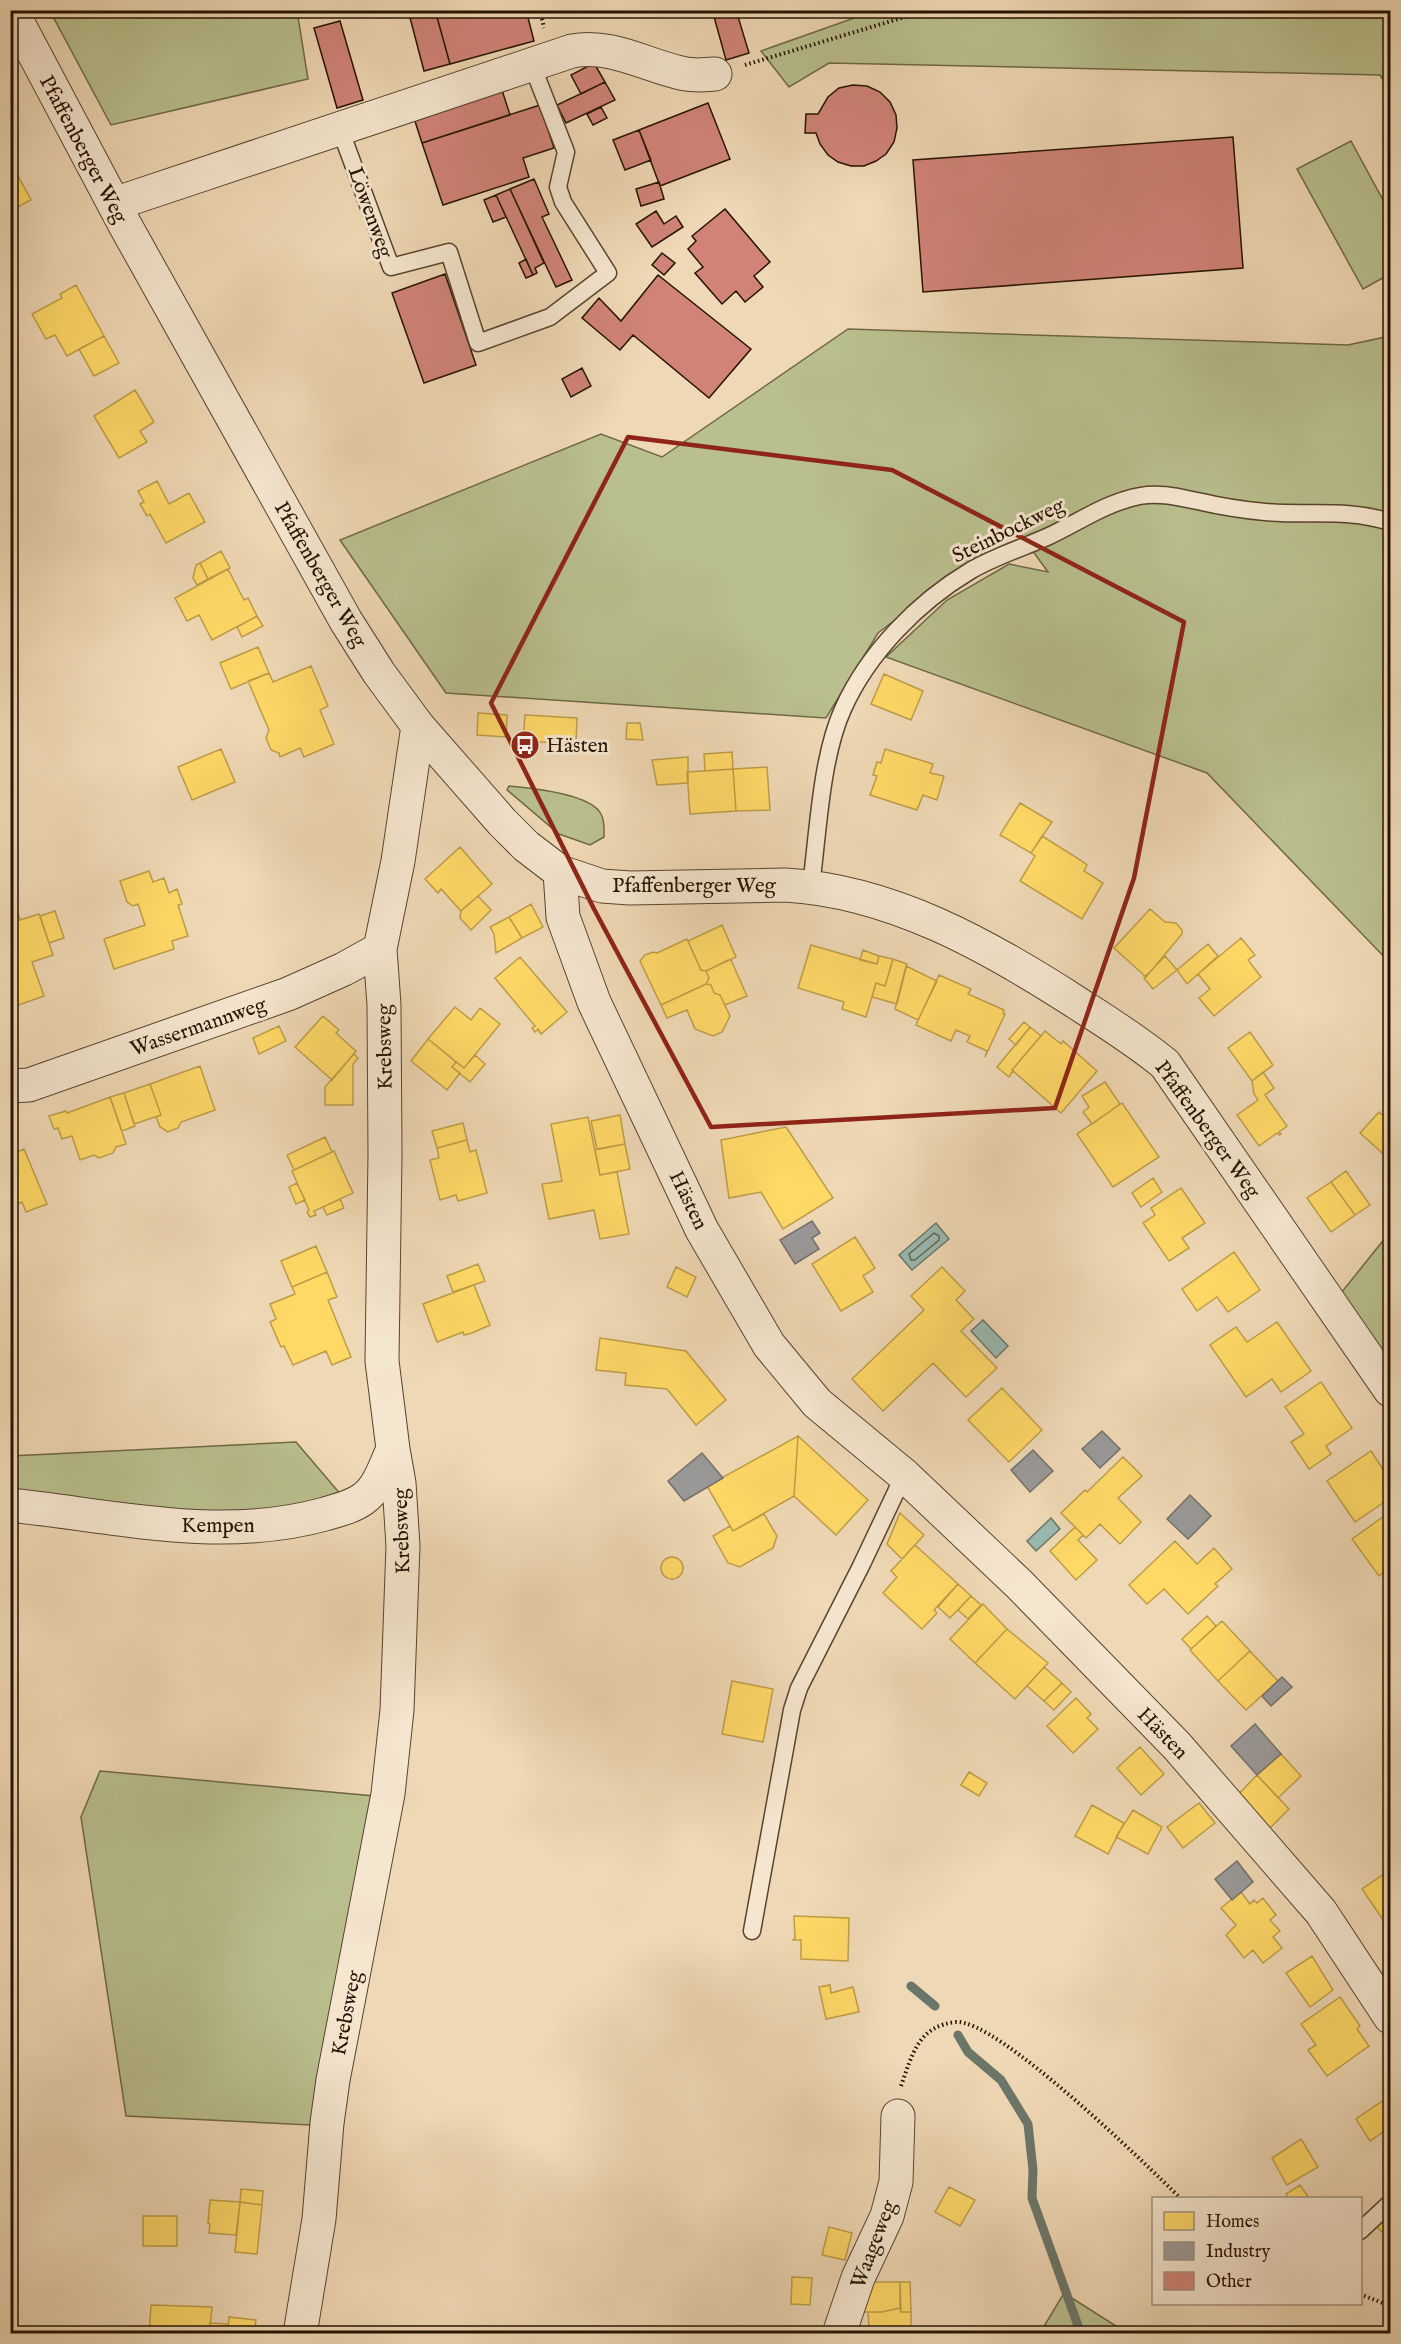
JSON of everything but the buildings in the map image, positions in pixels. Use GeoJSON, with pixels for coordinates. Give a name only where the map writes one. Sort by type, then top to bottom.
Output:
{"type":"FeatureCollection","features":[{"type":"Feature","properties":{"kind":"street","name":"Pfaffenberger Weg"},"geometry":{"type":"LineString","coordinates":[[11,10],[114,204],[346,621],[379,673],[418,726],[502,822],[526,846],[561,872],[602,886],[630,888],[811,886],[860,896],[932,922],[1030,973],[1140,1044],[1165,1064],[1390,1390]]}},
{"type":"Feature","properties":{"kind":"street"},"geometry":{"type":"LineString","coordinates":[[114,204],[572,51],[588,48],[621,54],[678,73],[715,74]]}},
{"type":"Feature","properties":{"kind":"street","name":"Krebsweg"},"geometry":{"type":"LineString","coordinates":[[300,2334],[319,2219],[333,2080],[394,1753],[402,1635],[404,1546],[399,1482],[382,1361],[385,1142],[384,1005],[380,949],[398,861],[418,726]]}},
{"type":"Feature","properties":{"kind":"street","name":"Hästen"},"geometry":{"type":"LineString","coordinates":[[561,872],[563,917],[594,1002],[702,1230],[769,1345],[817,1403],[904,1475],[1019,1584],[1177,1746],[1321,1912],[1390,2017]]}},
{"type":"Feature","properties":{"kind":"street","name":"Wassermannweg"},"geometry":{"type":"LineString","coordinates":[[10,1086],[29,1085],[288,994],[344,969],[380,949]]}},
{"type":"Feature","properties":{"kind":"street","name":"Kempen"},"geometry":{"type":"LineString","coordinates":[[10,1505],[154,1524],[244,1527],[278,1523],[322,1515],[349,1507],[364,1499],[378,1482],[393,1449]]}},
{"type":"Feature","properties":{"kind":"street","name":"Waageweg"},"geometry":{"type":"LineString","coordinates":[[839,2334],[858,2278],[887,2216],[896,2182],[898,2116]]}},
{"type":"Feature","properties":{"kind":"lane","name":"Löwenweg"},"geometry":{"type":"LineString","coordinates":[[340,129],[391,267],[449,252],[478,343],[550,317],[608,273],[563,202],[558,186],[566,152],[532,65]]}},
{"type":"Feature","properties":{"kind":"lane","name":"Steinbockweg"},"geometry":{"type":"LineString","coordinates":[[811,886],[833,736],[843,708],[866,669],[904,624],[924,604],[970,571],[1048,537],[1104,508],[1141,496],[1180,496],[1266,512],[1354,514],[1390,522]]}},
{"type":"Feature","properties":{"kind":"lane"},"geometry":{"type":"LineString","coordinates":[[752,1931],[792,1710],[799,1688],[904,1475]]}},
{"type":"Feature","properties":{"kind":"lane"},"geometry":{"type":"LineString","coordinates":[[1362,2229],[1390,2203]]}},
{"type":"Feature","properties":{"kind":"path"},"geometry":{"type":"LineString","coordinates":[[715,74],[928,10]]}},
{"type":"Feature","properties":{"kind":"path"},"geometry":{"type":"LineString","coordinates":[[898,2116],[900,2088],[919,2040],[935,2028],[947,2024],[959,2022],[971,2025],[1026,2060],[1056,2084],[1178,2197]]}},
{"type":"Feature","properties":{"kind":"path"},"geometry":{"type":"LineString","coordinates":[[1362,2295],[1390,2306]]}},
{"type":"Feature","properties":{"kind":"highlighted area"},"geometry":{"type":"Polygon","coordinates":[[[628,437],[892,470],[1184,622],[1134,878],[1055,1108],[711,1127],[594,909],[491,703],[628,437]]]}},
{"type":"Feature","properties":{"kind":"green space"},"geometry":{"type":"Polygon","coordinates":[[[50,11],[297,11],[308,79],[111,125],[50,11]]]}},
{"type":"Feature","properties":{"kind":"green space"},"geometry":{"type":"Polygon","coordinates":[[[874,11],[1390,11],[1390,91],[1380,75],[829,63],[789,87],[761,51],[874,11]]]}},
{"type":"Feature","properties":{"kind":"green space"},"geometry":{"type":"Polygon","coordinates":[[[1351,141],[1390,213],[1390,274],[1363,289],[1297,169],[1351,141]]]}},
{"type":"Feature","properties":{"kind":"green space"},"geometry":{"type":"Polygon","coordinates":[[[848,329],[1348,345],[1390,336],[1390,963],[1207,773],[886,657],[947,600],[1009,564],[1048,572],[1016,528],[878,633],[826,718],[446,693],[340,540],[601,434],[662,457],[848,329]]]}},
{"type":"Feature","properties":{"kind":"green space"},"geometry":{"type":"Polygon","coordinates":[[[509,786],[559,793],[586,801],[601,814],[604,823],[604,837],[590,845],[559,834],[507,790],[509,786]]]}},
{"type":"Feature","properties":{"kind":"green space"},"geometry":{"type":"Polygon","coordinates":[[[1390,1232],[1390,1362],[1341,1293],[1390,1232]]]}},
{"type":"Feature","properties":{"kind":"green space"},"geometry":{"type":"Polygon","coordinates":[[[296,1442],[342,1496],[213,1520],[11,1494],[10,1456],[296,1442]]]}},
{"type":"Feature","properties":{"kind":"green space"},"geometry":{"type":"Polygon","coordinates":[[[100,1771],[374,1796],[310,2125],[126,2116],[81,1817],[100,1771]]]}},
{"type":"Feature","properties":{"kind":"green space"},"geometry":{"type":"Polygon","coordinates":[[[1064,2293],[1127,2333],[1040,2333],[1064,2293]]]}},
{"type":"Feature","properties":{"kind":"water"},"geometry":{"type":"Polygon","coordinates":[[[936,1223],[949,1239],[912,1270],[899,1255],[936,1223]]]}},
{"type":"Feature","properties":{"kind":"water"},"geometry":{"type":"Polygon","coordinates":[[[983,1320],[1008,1346],[996,1358],[971,1331],[983,1320]]]}},
{"type":"Feature","properties":{"kind":"water"},"geometry":{"type":"Polygon","coordinates":[[[1051,1518],[1060,1529],[1036,1551],[1027,1541],[1051,1518]]]}},
{"type":"Feature","properties":{"kind":"waterway"},"geometry":{"type":"LineString","coordinates":[[911,1986],[935,2006]]}},
{"type":"Feature","properties":{"kind":"waterway"},"geometry":{"type":"LineString","coordinates":[[958,2035],[968,2052],[1001,2080],[1028,2124],[1033,2170],[1032,2198],[1081,2334]]}},
{"type":"Feature","properties":{"kind":"place","name":"Hästen"},"geometry":{"type":"Point","coordinates":[525,745]}}]}
